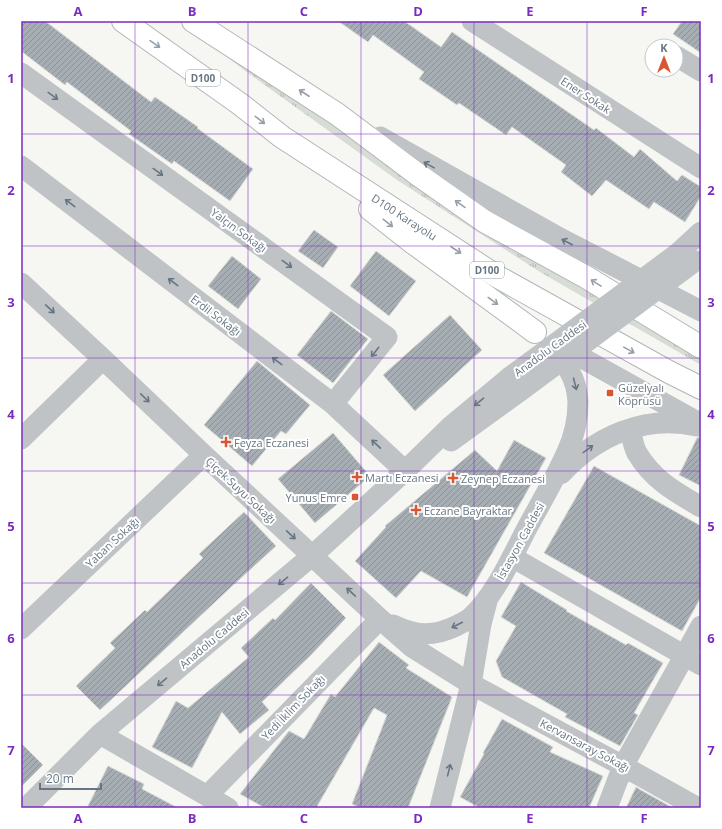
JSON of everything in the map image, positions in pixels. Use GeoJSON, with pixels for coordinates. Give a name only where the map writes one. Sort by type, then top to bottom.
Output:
{"type":"FeatureCollection","features":[{"type":"Feature","properties":{"kind":"highway","name":"D100 Karayolu"},"geometry":{"type":"LineString","coordinates":[[123,21],[240,104],[282,137],[498,277],[701,388]]}},
{"type":"Feature","properties":{"kind":"highway"},"geometry":{"type":"LineString","coordinates":[[193,21],[337,114],[417,174],[484,221],[586,277],[701,347]]}},
{"type":"Feature","properties":{"kind":"highway"},"geometry":{"type":"LineString","coordinates":[[282,137],[338,184],[412,242],[535,332]]}},
{"type":"Feature","properties":{"kind":"street","name":"Ener Sokak"},"geometry":{"type":"LineString","coordinates":[[472,21],[701,168]]}},
{"type":"Feature","properties":{"kind":"street"},"geometry":{"type":"LineString","coordinates":[[684,61],[701,71]]}},
{"type":"Feature","properties":{"kind":"street","name":"Yalçın Sokağı"},"geometry":{"type":"LineString","coordinates":[[21,74],[387,337],[333,404]]}},
{"type":"Feature","properties":{"kind":"street"},"geometry":{"type":"LineString","coordinates":[[337,114],[556,236],[701,311]]}},
{"type":"Feature","properties":{"kind":"street","name":"Erdil Sokağı"},"geometry":{"type":"LineString","coordinates":[[21,166],[333,404],[405,471]]}},
{"type":"Feature","properties":{"kind":"street","name":"Anadolu Caddesi"},"geometry":{"type":"LineString","coordinates":[[26,808],[100,734],[313,555],[405,471],[450,426],[515,384],[691,257],[701,232]]}},
{"type":"Feature","properties":{"kind":"street","name":"Çiçek Suyu Sokağı"},"geometry":{"type":"LineString","coordinates":[[21,283],[380,619],[412,647],[471,684]]}},
{"type":"Feature","properties":{"kind":"street"},"geometry":{"type":"LineString","coordinates":[[535,332],[701,426]]}},
{"type":"Feature","properties":{"kind":"street","name":"İstasyon Caddesi"},"geometry":{"type":"LineString","coordinates":[[440,808],[471,684],[481,624],[487,601],[550,486],[567,451],[577,418],[578,401],[575,383],[569,368],[535,332]]}},
{"type":"Feature","properties":{"kind":"street"},"geometry":{"type":"LineString","coordinates":[[21,438],[103,359]]}},
{"type":"Feature","properties":{"kind":"street"},"geometry":{"type":"LineString","coordinates":[[550,486],[574,460],[591,447],[609,437],[630,429],[664,423],[701,426]]}},
{"type":"Feature","properties":{"kind":"street"},"geometry":{"type":"LineString","coordinates":[[630,429],[636,452],[649,470],[666,486],[701,507]]}},
{"type":"Feature","properties":{"kind":"street","name":"Yaban Sokağı"},"geometry":{"type":"LineString","coordinates":[[21,629],[204,455]]}},
{"type":"Feature","properties":{"kind":"street"},"geometry":{"type":"LineString","coordinates":[[512,557],[693,660]]}},
{"type":"Feature","properties":{"kind":"street","name":"İstasyon Caddesi"},"geometry":{"type":"LineString","coordinates":[[380,619],[407,632],[426,634],[444,631],[469,619],[487,601]]}},
{"type":"Feature","properties":{"kind":"street","name":"Yedi İklim Sokağı"},"geometry":{"type":"LineString","coordinates":[[207,796],[380,619]]}},
{"type":"Feature","properties":{"kind":"street"},"geometry":{"type":"LineString","coordinates":[[607,808],[623,766],[693,660],[701,626]]}},
{"type":"Feature","properties":{"kind":"street","name":"Kervansaray Sokağı"},"geometry":{"type":"LineString","coordinates":[[471,684],[623,766],[697,808]]}},
{"type":"Feature","properties":{"kind":"street"},"geometry":{"type":"LineString","coordinates":[[100,734],[228,808]]}},
{"type":"Feature","properties":{"kind":"green space"},"geometry":{"type":"Polygon","coordinates":[[[181,21],[204,21],[315,106],[701,350],[701,365],[540,272],[397,180],[244,70],[181,21]]]}},
{"type":"Feature","properties":{"kind":"building"},"geometry":{"type":"Polygon","coordinates":[[[21,21],[45,21],[151,102],[155,97],[198,127],[197,128],[253,169],[230,201],[174,161],[172,164],[129,134],[131,131],[67,82],[65,85],[21,51],[21,21]]]}},
{"type":"Feature","properties":{"kind":"building"},"geometry":{"type":"Polygon","coordinates":[[[338,21],[404,21],[441,47],[452,32],[594,130],[596,128],[634,157],[640,149],[677,181],[682,175],[701,187],[701,196],[685,222],[654,202],[649,209],[606,180],[592,196],[561,172],[566,165],[512,127],[506,135],[459,103],[457,105],[419,79],[424,72],[373,35],[368,42],[338,21]]]}},
{"type":"Feature","properties":{"kind":"building"},"geometry":{"type":"Polygon","coordinates":[[[682,21],[701,21],[701,53],[684,41],[684,38],[679,38],[673,34],[682,21]]]}},
{"type":"Feature","properties":{"kind":"building"},"geometry":{"type":"Polygon","coordinates":[[[314,230],[338,247],[323,268],[298,251],[314,230]]]}},
{"type":"Feature","properties":{"kind":"building"},"geometry":{"type":"Polygon","coordinates":[[[376,251],[416,281],[389,316],[350,286],[376,251]]]}},
{"type":"Feature","properties":{"kind":"building"},"geometry":{"type":"Polygon","coordinates":[[[232,256],[261,279],[238,309],[208,286],[232,256]]]}},
{"type":"Feature","properties":{"kind":"building"},"geometry":{"type":"Polygon","coordinates":[[[331,311],[368,339],[333,383],[297,355],[331,311]]]}},
{"type":"Feature","properties":{"kind":"building"},"geometry":{"type":"Polygon","coordinates":[[[450,315],[482,350],[415,411],[383,375],[450,315]]]}},
{"type":"Feature","properties":{"kind":"building"},"geometry":{"type":"Polygon","coordinates":[[[257,361],[310,405],[286,434],[281,431],[252,466],[204,425],[257,361]]]}},
{"type":"Feature","properties":{"kind":"building"},"geometry":{"type":"Polygon","coordinates":[[[333,433],[370,476],[315,523],[278,479],[333,433]]]}},
{"type":"Feature","properties":{"kind":"building"},"geometry":{"type":"Polygon","coordinates":[[[701,437],[701,486],[679,475],[697,438],[701,437]]]}},
{"type":"Feature","properties":{"kind":"building"},"geometry":{"type":"Polygon","coordinates":[[[514,440],[546,458],[467,597],[421,571],[396,598],[355,561],[386,527],[385,526],[475,450],[497,471],[514,440]]]}},
{"type":"Feature","properties":{"kind":"building"},"geometry":{"type":"Polygon","coordinates":[[[594,466],[701,526],[701,597],[682,631],[544,553],[594,466]]]}},
{"type":"Feature","properties":{"kind":"building"},"geometry":{"type":"Polygon","coordinates":[[[244,512],[276,546],[100,710],[76,686],[115,648],[110,643],[145,610],[147,612],[203,558],[199,554],[244,512]]]}},
{"type":"Feature","properties":{"kind":"building"},"geometry":{"type":"Polygon","coordinates":[[[521,582],[567,610],[566,611],[626,645],[628,643],[663,663],[634,713],[638,715],[620,746],[565,717],[567,714],[502,677],[496,661],[516,626],[501,617],[521,582]]]}},
{"type":"Feature","properties":{"kind":"building"},"geometry":{"type":"Polygon","coordinates":[[[311,583],[346,618],[310,656],[262,702],[269,710],[240,734],[222,712],[192,768],[152,747],[176,701],[188,708],[249,657],[241,648],[273,618],[275,620],[311,583]]]}},
{"type":"Feature","properties":{"kind":"building"},"geometry":{"type":"Polygon","coordinates":[[[379,642],[409,665],[406,668],[452,697],[408,808],[361,808],[352,804],[387,715],[374,708],[316,808],[265,808],[240,794],[289,731],[304,739],[331,694],[335,697],[379,642]]]}},
{"type":"Feature","properties":{"kind":"building"},"geometry":{"type":"Polygon","coordinates":[[[502,719],[553,747],[550,752],[603,776],[589,808],[480,808],[460,797],[502,719]]]}},
{"type":"Feature","properties":{"kind":"building"},"geometry":{"type":"Polygon","coordinates":[[[21,743],[43,765],[21,787],[21,743]]]}},
{"type":"Feature","properties":{"kind":"building"},"geometry":{"type":"Polygon","coordinates":[[[108,766],[144,784],[142,789],[178,808],[87,808],[108,766]]]}},
{"type":"Feature","properties":{"kind":"building"},"geometry":{"type":"Polygon","coordinates":[[[636,787],[639,789],[673,808],[626,808],[636,787]]]}},
{"type":"Feature","properties":{"kind":"place","name":"Güzelyalı Köprüsü"},"geometry":{"type":"Point","coordinates":[610,393]}},
{"type":"Feature","properties":{"kind":"place","name":"Feyza Eczanesi"},"geometry":{"type":"Point","coordinates":[226,442]}},
{"type":"Feature","properties":{"kind":"place","name":"Martı Eczanesi"},"geometry":{"type":"Point","coordinates":[357,477]}},
{"type":"Feature","properties":{"kind":"place","name":"Zeynep Eczanesi"},"geometry":{"type":"Point","coordinates":[453,478]}},
{"type":"Feature","properties":{"kind":"place","name":"Yunus Emre"},"geometry":{"type":"Point","coordinates":[355,497]}},
{"type":"Feature","properties":{"kind":"place","name":"Eczane Bayraktar"},"geometry":{"type":"Point","coordinates":[416,510]}}]}
